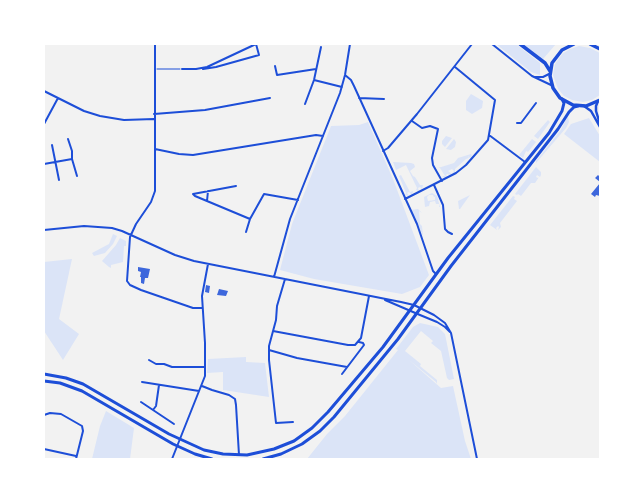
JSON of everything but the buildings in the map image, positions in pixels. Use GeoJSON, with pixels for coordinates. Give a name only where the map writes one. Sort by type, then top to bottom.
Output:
{"type":"FeatureCollection","features":[{"type":"Feature","properties":{"kind":"main road"},"geometry":{"type":"LineString","coordinates":[[520,44],[545,63],[550,72]]}},
{"type":"Feature","properties":{"kind":"main road"},"geometry":{"type":"LineString","coordinates":[[44,374],[71,379],[88,386],[180,440],[208,451],[239,455],[260,453],[278,448],[298,438],[312,428],[337,403],[383,347],[436,274],[549,133],[564,105],[552,86],[550,72],[552,63],[564,48],[573,44]]}},
{"type":"Feature","properties":{"kind":"main road"},"geometry":{"type":"LineString","coordinates":[[590,44],[600,49]]}},
{"type":"Feature","properties":{"kind":"main road"},"geometry":{"type":"LineString","coordinates":[[560,98],[568,103],[578,106],[599,101]]}},
{"type":"Feature","properties":{"kind":"main road"},"geometry":{"type":"LineString","coordinates":[[263,459],[293,449],[311,438],[325,426],[389,351],[455,260],[558,129],[569,112],[578,106]]}},
{"type":"Feature","properties":{"kind":"main road"},"geometry":{"type":"LineString","coordinates":[[44,381],[65,385],[82,391],[178,446],[194,454],[212,459]]}},
{"type":"Feature","properties":{"kind":"street"},"geometry":{"type":"LineString","coordinates":[[154,44],[156,177],[154,196],[130,235],[126,281],[128,284],[193,308],[202,308]]}},
{"type":"Feature","properties":{"kind":"street"},"geometry":{"type":"LineString","coordinates":[[182,69],[196,69],[210,68],[259,55],[256,44],[207,66],[196,69]]}},
{"type":"Feature","properties":{"kind":"street"},"geometry":{"type":"LineString","coordinates":[[274,277],[286,232],[342,87],[350,44]]}},
{"type":"Feature","properties":{"kind":"street"},"geometry":{"type":"LineString","coordinates":[[383,151],[388,148],[412,120],[472,44]]}},
{"type":"Feature","properties":{"kind":"street"},"geometry":{"type":"LineString","coordinates":[[492,44],[532,76],[552,86]]}},
{"type":"Feature","properties":{"kind":"street"},"geometry":{"type":"LineString","coordinates":[[305,104],[314,80],[321,47]]}},
{"type":"Feature","properties":{"kind":"street"},"geometry":{"type":"LineString","coordinates":[[223,59],[225,64]]}},
{"type":"Feature","properties":{"kind":"street"},"geometry":{"type":"LineString","coordinates":[[275,66],[277,75],[316,69]]}},
{"type":"Feature","properties":{"kind":"street"},"geometry":{"type":"LineString","coordinates":[[405,199],[456,173],[466,165],[486,143],[489,135],[495,100],[455,67]]}},
{"type":"Feature","properties":{"kind":"street"},"geometry":{"type":"LineString","coordinates":[[532,76],[543,77],[550,72]]}},
{"type":"Feature","properties":{"kind":"street"},"geometry":{"type":"LineString","coordinates":[[345,75],[353,83],[417,224],[433,271],[436,274]]}},
{"type":"Feature","properties":{"kind":"street"},"geometry":{"type":"LineString","coordinates":[[314,80],[342,87]]}},
{"type":"Feature","properties":{"kind":"street"},"geometry":{"type":"LineString","coordinates":[[44,91],[84,111],[104,117],[124,120],[154,119]]}},
{"type":"Feature","properties":{"kind":"street"},"geometry":{"type":"LineString","coordinates":[[44,124],[58,98]]}},
{"type":"Feature","properties":{"kind":"street"},"geometry":{"type":"LineString","coordinates":[[154,114],[205,110],[270,98]]}},
{"type":"Feature","properties":{"kind":"street"},"geometry":{"type":"LineString","coordinates":[[359,98],[384,99]]}},
{"type":"Feature","properties":{"kind":"street"},"geometry":{"type":"LineString","coordinates":[[599,101],[596,111],[600,124]]}},
{"type":"Feature","properties":{"kind":"street"},"geometry":{"type":"LineString","coordinates":[[517,123],[521,123],[536,103]]}},
{"type":"Feature","properties":{"kind":"street"},"geometry":{"type":"LineString","coordinates":[[583,106],[591,111],[600,127]]}},
{"type":"Feature","properties":{"kind":"street"},"geometry":{"type":"LineString","coordinates":[[412,120],[422,128],[430,126],[438,130],[432,158],[433,165],[442,181]]}},
{"type":"Feature","properties":{"kind":"street"},"geometry":{"type":"LineString","coordinates":[[155,149],[193,155],[316,135],[323,136]]}},
{"type":"Feature","properties":{"kind":"street"},"geometry":{"type":"LineString","coordinates":[[489,135],[526,162]]}},
{"type":"Feature","properties":{"kind":"street"},"geometry":{"type":"LineString","coordinates":[[68,139],[77,176]]}},
{"type":"Feature","properties":{"kind":"street"},"geometry":{"type":"LineString","coordinates":[[52,145],[59,180]]}},
{"type":"Feature","properties":{"kind":"street"},"geometry":{"type":"LineString","coordinates":[[44,164],[72,160]]}},
{"type":"Feature","properties":{"kind":"street"},"geometry":{"type":"LineString","coordinates":[[434,185],[443,204],[445,229],[452,234]]}},
{"type":"Feature","properties":{"kind":"street"},"geometry":{"type":"LineString","coordinates":[[236,186],[193,194],[250,219]]}},
{"type":"Feature","properties":{"kind":"street"},"geometry":{"type":"LineString","coordinates":[[207,201],[208,190]]}},
{"type":"Feature","properties":{"kind":"street"},"geometry":{"type":"LineString","coordinates":[[246,232],[250,219],[264,194],[298,200]]}},
{"type":"Feature","properties":{"kind":"street"},"geometry":{"type":"LineString","coordinates":[[44,230],[94,226],[112,228],[175,255],[208,264],[414,305],[420,308],[444,322],[450,331],[477,459]]}},
{"type":"Feature","properties":{"kind":"street"},"geometry":{"type":"LineString","coordinates":[[172,459],[205,376],[202,296],[208,264]]}},
{"type":"Feature","properties":{"kind":"street"},"geometry":{"type":"LineString","coordinates":[[285,279],[276,306],[277,315],[269,350],[269,370],[276,423],[293,422]]}},
{"type":"Feature","properties":{"kind":"street"},"geometry":{"type":"LineString","coordinates":[[273,331],[351,346],[355,345],[361,338],[369,296]]}},
{"type":"Feature","properties":{"kind":"street"},"geometry":{"type":"LineString","coordinates":[[380,298],[443,325],[449,331],[453,341]]}},
{"type":"Feature","properties":{"kind":"street"},"geometry":{"type":"LineString","coordinates":[[342,374],[364,345],[363,343],[359,342]]}},
{"type":"Feature","properties":{"kind":"street"},"geometry":{"type":"LineString","coordinates":[[269,350],[297,358],[347,367]]}},
{"type":"Feature","properties":{"kind":"street"},"geometry":{"type":"LineString","coordinates":[[149,360],[158,364],[164,364],[172,367],[205,367]]}},
{"type":"Feature","properties":{"kind":"street"},"geometry":{"type":"LineString","coordinates":[[142,382],[200,391]]}},
{"type":"Feature","properties":{"kind":"street"},"geometry":{"type":"LineString","coordinates":[[153,410],[156,406],[159,385]]}},
{"type":"Feature","properties":{"kind":"street"},"geometry":{"type":"LineString","coordinates":[[202,386],[229,395],[234,399],[236,405],[239,455]]}},
{"type":"Feature","properties":{"kind":"street"},"geometry":{"type":"LineString","coordinates":[[141,402],[174,424]]}},
{"type":"Feature","properties":{"kind":"street"},"geometry":{"type":"LineString","coordinates":[[44,415],[50,413],[60,414],[82,426],[83,431],[76,458],[44,449]]}},
{"type":"Feature","properties":{"kind":"path"},"geometry":{"type":"LineString","coordinates":[[154,69],[182,69]]}},
{"type":"Feature","properties":{"kind":"shaded area"},"geometry":{"type":"Polygon","coordinates":[[[496,44],[516,44],[540,63],[540,75],[531,72],[496,44]]]}},
{"type":"Feature","properties":{"kind":"shaded area"},"geometry":{"type":"Polygon","coordinates":[[[523,44],[556,44],[543,59],[523,44]]]}},
{"type":"Feature","properties":{"kind":"shaded area"},"geometry":{"type":"Polygon","coordinates":[[[579,46],[590,48],[600,53],[600,95],[592,100],[583,102],[572,100],[564,96],[558,89],[553,75],[555,64],[562,54],[579,46]]]}},
{"type":"Feature","properties":{"kind":"shaded area"},"geometry":{"type":"Polygon","coordinates":[[[471,94],[483,101],[482,108],[472,114],[466,110],[466,101],[471,94]]]}},
{"type":"Feature","properties":{"kind":"shaded area"},"geometry":{"type":"Polygon","coordinates":[[[568,116],[569,122],[566,128],[536,163],[560,131],[568,116]]]}},
{"type":"Feature","properties":{"kind":"shaded area"},"geometry":{"type":"Polygon","coordinates":[[[589,118],[600,136],[600,162],[564,134],[571,124],[589,118]]]}},
{"type":"Feature","properties":{"kind":"shaded area"},"geometry":{"type":"Polygon","coordinates":[[[548,120],[550,122],[538,139],[534,136],[548,120]]]}},
{"type":"Feature","properties":{"kind":"shaded area"},"geometry":{"type":"Polygon","coordinates":[[[368,122],[393,179],[429,275],[420,287],[402,294],[314,279],[280,270],[292,224],[331,126],[359,125],[368,122]]]}},
{"type":"Feature","properties":{"kind":"shaded area"},"geometry":{"type":"Polygon","coordinates":[[[446,136],[452,138],[445,147],[442,144],[442,141],[446,136]]]}},
{"type":"Feature","properties":{"kind":"shaded area"},"geometry":{"type":"Polygon","coordinates":[[[454,139],[456,142],[455,147],[451,150],[446,149],[454,139]]]}},
{"type":"Feature","properties":{"kind":"shaded area"},"geometry":{"type":"Polygon","coordinates":[[[532,139],[536,142],[528,152],[526,151],[523,158],[519,155],[532,139]]]}},
{"type":"Feature","properties":{"kind":"shaded area"},"geometry":{"type":"Polygon","coordinates":[[[471,154],[472,156],[470,158],[468,156],[469,158],[455,169],[455,172],[452,174],[447,174],[447,177],[445,178],[442,176],[445,176],[440,168],[438,168],[454,163],[458,158],[471,154]],[[452,169],[448,171],[452,174],[454,171],[452,169]]]}},
{"type":"Feature","properties":{"kind":"shaded area"},"geometry":{"type":"Polygon","coordinates":[[[393,162],[414,164],[415,167],[410,171],[420,185],[423,185],[422,189],[420,187],[418,188],[419,191],[416,190],[417,188],[406,165],[396,170],[393,162]]]}},
{"type":"Feature","properties":{"kind":"shaded area"},"geometry":{"type":"Polygon","coordinates":[[[536,167],[541,172],[540,177],[537,175],[536,177],[539,177],[535,183],[531,183],[521,196],[515,194],[536,167]]]}},
{"type":"Feature","properties":{"kind":"shaded area"},"geometry":{"type":"Polygon","coordinates":[[[401,175],[410,192],[413,191],[412,195],[409,192],[407,193],[409,196],[405,195],[406,193],[399,176],[401,175]]]}},
{"type":"Feature","properties":{"kind":"shaded area"},"geometry":{"type":"Polygon","coordinates":[[[432,193],[437,196],[440,207],[435,201],[430,202],[429,206],[425,207],[424,197],[432,193]],[[429,195],[427,197],[428,201],[435,200],[435,197],[437,196],[434,197],[433,195],[429,195]]]}},
{"type":"Feature","properties":{"kind":"shaded area"},"geometry":{"type":"Polygon","coordinates":[[[470,195],[460,209],[459,209],[458,201],[470,195]]]}},
{"type":"Feature","properties":{"kind":"shaded area"},"geometry":{"type":"Polygon","coordinates":[[[513,196],[517,201],[500,223],[501,227],[498,230],[498,226],[496,228],[497,230],[490,225],[513,196]]]}},
{"type":"Feature","properties":{"kind":"shaded area"},"geometry":{"type":"Polygon","coordinates":[[[418,209],[422,213],[419,211],[423,236],[411,210],[418,209]]]}},
{"type":"Feature","properties":{"kind":"shaded area"},"geometry":{"type":"Polygon","coordinates":[[[113,234],[117,236],[113,244],[105,253],[94,256],[92,253],[109,244],[113,234]]]}},
{"type":"Feature","properties":{"kind":"shaded area"},"geometry":{"type":"Polygon","coordinates":[[[120,238],[126,241],[126,246],[124,246],[123,262],[111,265],[111,268],[102,261],[120,238]]]}},
{"type":"Feature","properties":{"kind":"shaded area"},"geometry":{"type":"Polygon","coordinates":[[[72,259],[59,319],[79,334],[63,360],[44,331],[44,262],[72,259]]]}},
{"type":"Feature","properties":{"kind":"shaded area"},"geometry":{"type":"Polygon","coordinates":[[[420,323],[438,327],[445,334],[454,379],[449,380],[447,378],[441,351],[431,343],[433,341],[421,331],[405,351],[437,380],[437,384],[409,360],[441,388],[453,386],[465,441],[471,459],[307,459],[327,434],[345,416],[398,350],[396,349],[413,327],[420,323]]]}},
{"type":"Feature","properties":{"kind":"shaded area"},"geometry":{"type":"Polygon","coordinates":[[[246,357],[246,362],[265,363],[269,397],[223,390],[223,372],[207,373],[208,359],[246,357]]]}},
{"type":"Feature","properties":{"kind":"shaded area"},"geometry":{"type":"Polygon","coordinates":[[[106,411],[134,428],[130,459],[92,459],[100,426],[106,411]]]}}]}
